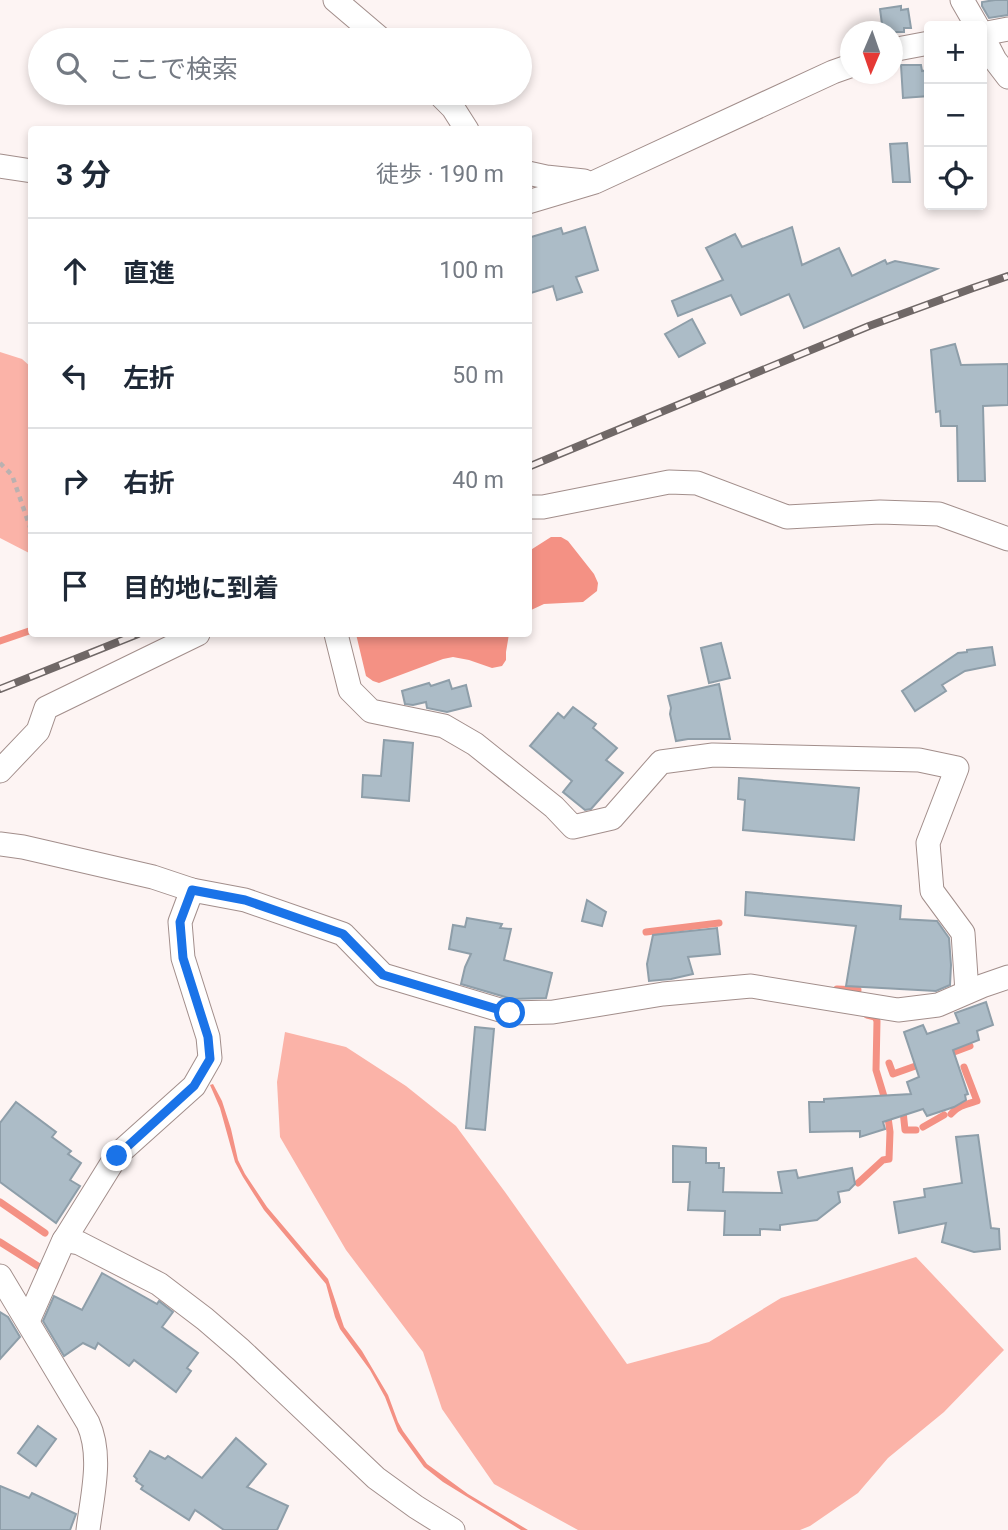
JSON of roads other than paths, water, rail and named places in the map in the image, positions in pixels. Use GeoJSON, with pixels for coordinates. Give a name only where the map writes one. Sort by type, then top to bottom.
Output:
{"type":"FeatureCollection","features":[{"type":"Feature","properties":{"kind":"street"},"geometry":{"type":"LineString","coordinates":[[335,0],[368,28]]}},
{"type":"Feature","properties":{"kind":"street"},"geometry":{"type":"LineString","coordinates":[[962,0],[974,21]]}},
{"type":"Feature","properties":{"kind":"street"},"geometry":{"type":"LineString","coordinates":[[987,33],[1008,29]]}},
{"type":"Feature","properties":{"kind":"street"},"geometry":{"type":"LineString","coordinates":[[903,48],[924,44]]}},
{"type":"Feature","properties":{"kind":"street"},"geometry":{"type":"LineString","coordinates":[[987,44],[1008,77]]}},
{"type":"Feature","properties":{"kind":"street"},"geometry":{"type":"LineString","coordinates":[[532,201],[595,182],[840,70]]}},
{"type":"Feature","properties":{"kind":"street"},"geometry":{"type":"LineString","coordinates":[[450,105],[464,126]]}},
{"type":"Feature","properties":{"kind":"street"},"geometry":{"type":"LineString","coordinates":[[0,166],[28,170]]}},
{"type":"Feature","properties":{"kind":"street"},"geometry":{"type":"LineString","coordinates":[[532,174],[595,182]]}},
{"type":"Feature","properties":{"kind":"street"},"geometry":{"type":"LineString","coordinates":[[532,507],[543,508],[669,482],[697,483],[787,517],[880,512],[939,514],[1008,539]]}},
{"type":"Feature","properties":{"kind":"street"},"geometry":{"type":"LineString","coordinates":[[0,771],[37,731],[46,708],[192,637]]}},
{"type":"Feature","properties":{"kind":"street"},"geometry":{"type":"LineString","coordinates":[[337,637],[350,690],[371,711],[444,726],[475,744],[554,807],[573,827],[612,818],[661,762],[713,755],[919,760],[957,768],[928,843],[932,891],[963,933],[967,992]]}},
{"type":"Feature","properties":{"kind":"street"},"geometry":{"type":"LineString","coordinates":[[0,844],[23,847],[153,877],[192,890],[245,900],[343,934],[383,975],[510,1013],[553,1012],[663,994],[751,986],[898,1010],[938,1006],[1008,977]]}},
{"type":"Feature","properties":{"kind":"street"},"geometry":{"type":"LineString","coordinates":[[28,1321],[64,1240],[117,1156],[194,1086],[210,1059],[208,1037],[183,958],[180,922],[192,890]]}},
{"type":"Feature","properties":{"kind":"street"},"geometry":{"type":"LineString","coordinates":[[64,1240],[79,1243],[159,1284],[241,1350],[376,1478],[453,1530]]}},
{"type":"Feature","properties":{"kind":"street"},"geometry":{"type":"LineString","coordinates":[[0,1276],[93,1435],[95,1474],[88,1530]]}},
{"type":"Feature","properties":{"kind":"waterway"},"geometry":{"type":"LineString","coordinates":[[0,641],[28,631]]}},
{"type":"Feature","properties":{"kind":"waterway"},"geometry":{"type":"LineString","coordinates":[[646,932],[719,923]]}},
{"type":"Feature","properties":{"kind":"waterway"},"geometry":{"type":"LineString","coordinates":[[837,989],[858,990]]}},
{"type":"Feature","properties":{"kind":"waterway"},"geometry":{"type":"LineString","coordinates":[[858,1183],[883,1160],[889,1159],[890,1132],[886,1103],[876,1070],[877,1021],[875,1017],[867,1015]]}},
{"type":"Feature","properties":{"kind":"waterway"},"geometry":{"type":"LineString","coordinates":[[946,1055],[970,1046]]}},
{"type":"Feature","properties":{"kind":"waterway"},"geometry":{"type":"LineString","coordinates":[[889,1063],[893,1074],[924,1063]]}},
{"type":"Feature","properties":{"kind":"waterway"},"geometry":{"type":"LineString","coordinates":[[951,1114],[959,1107],[977,1101],[964,1067]]}},
{"type":"Feature","properties":{"kind":"waterway"},"geometry":{"type":"LineString","coordinates":[[903,1111],[905,1130],[916,1130]]}},
{"type":"Feature","properties":{"kind":"waterway"},"geometry":{"type":"LineString","coordinates":[[923,1127],[944,1115]]}},
{"type":"Feature","properties":{"kind":"waterway"},"geometry":{"type":"LineString","coordinates":[[0,1202],[45,1233]]}},
{"type":"Feature","properties":{"kind":"waterway"},"geometry":{"type":"LineString","coordinates":[[0,1242],[41,1268],[43,1266]]}},
{"type":"Feature","properties":{"kind":"railway"},"geometry":{"type":"LineString","coordinates":[[532,465],[869,326],[1008,276]]}},
{"type":"Feature","properties":{"kind":"railway"},"geometry":{"type":"LineString","coordinates":[[0,689],[130,637]]}}]}
